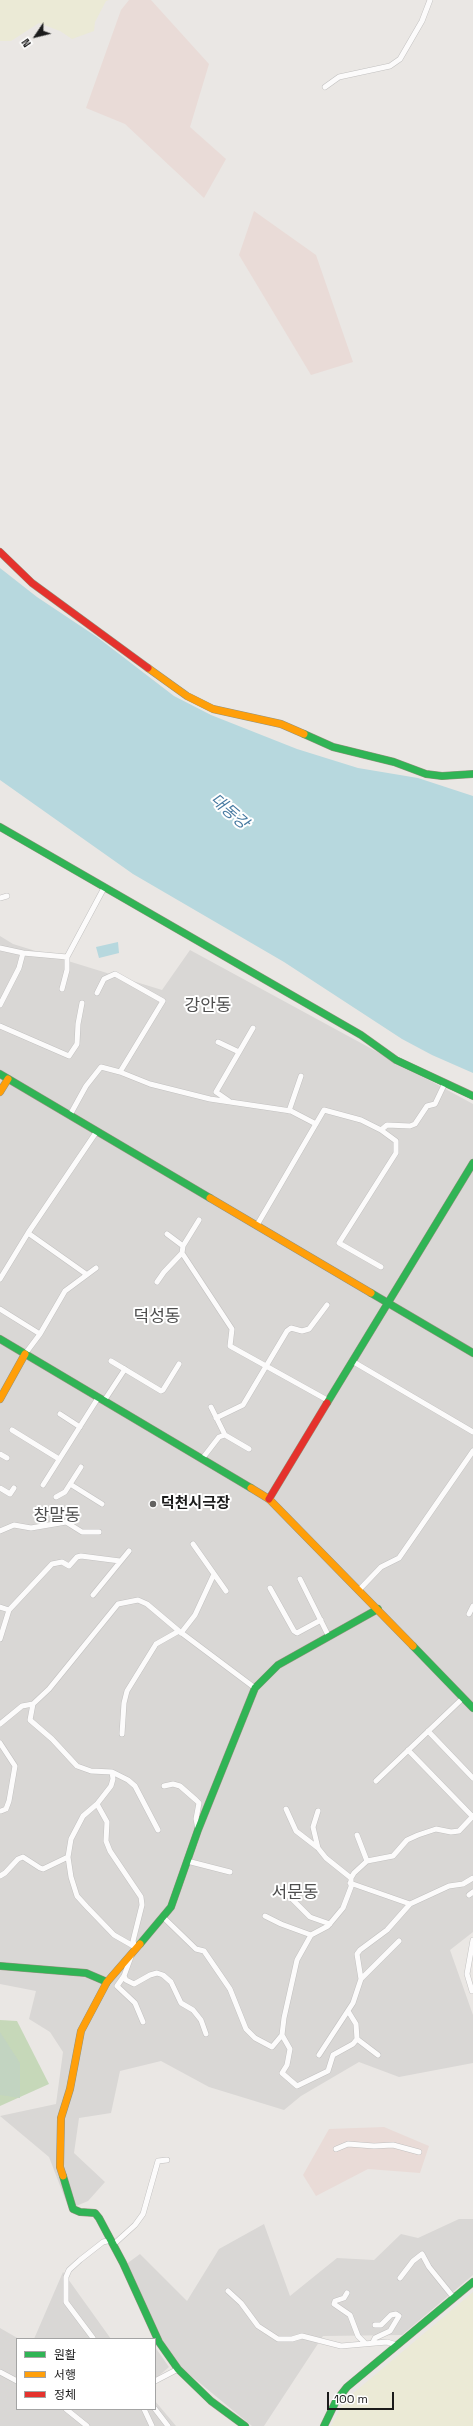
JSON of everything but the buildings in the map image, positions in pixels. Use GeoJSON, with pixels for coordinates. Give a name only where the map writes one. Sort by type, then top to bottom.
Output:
{"type":"FeatureCollection","features":[{"type":"Feature","properties":{"kind":"main road"},"geometry":{"type":"LineString","coordinates":[[0,552],[32,583],[187,696],[213,710],[281,724],[333,747],[394,762],[426,774],[442,776],[473,774]]}},
{"type":"Feature","properties":{"kind":"main road"},"geometry":{"type":"LineString","coordinates":[[0,827],[361,1035],[396,1060],[473,1096]]}},
{"type":"Feature","properties":{"kind":"main road"},"geometry":{"type":"LineString","coordinates":[[0,1074],[473,1353]]}},
{"type":"Feature","properties":{"kind":"main road"},"geometry":{"type":"LineString","coordinates":[[0,1092],[8,1079]]}},
{"type":"Feature","properties":{"kind":"main road"},"geometry":{"type":"LineString","coordinates":[[269,1499],[473,1163]]}},
{"type":"Feature","properties":{"kind":"main road"},"geometry":{"type":"LineString","coordinates":[[0,1339],[269,1499],[473,1708]]}},
{"type":"Feature","properties":{"kind":"main road"},"geometry":{"type":"LineString","coordinates":[[0,1399],[25,1354]]}},
{"type":"Feature","properties":{"kind":"main road"},"geometry":{"type":"LineString","coordinates":[[245,2426],[226,2410],[211,2401],[178,2369],[158,2342],[112,2242],[95,2213],[73,2209],[66,2190],[59,2156],[61,2118],[70,2088],[81,2031],[107,1982],[133,1949],[163,1917],[174,1900],[198,1830],[255,1688],[278,1665],[378,1609]]}},
{"type":"Feature","properties":{"kind":"main road"},"geometry":{"type":"LineString","coordinates":[[0,1966],[86,1973],[107,1982]]}},
{"type":"Feature","properties":{"kind":"main road"},"geometry":{"type":"LineString","coordinates":[[324,2426],[341,2393],[473,2282]]}},
{"type":"Feature","properties":{"kind":"street"},"geometry":{"type":"LineString","coordinates":[[325,87],[339,77],[390,66],[400,59],[422,21],[430,0]]}},
{"type":"Feature","properties":{"kind":"street"},"geometry":{"type":"LineString","coordinates":[[62,989],[67,970],[67,957],[104,888]]}},
{"type":"Feature","properties":{"kind":"street"},"geometry":{"type":"LineString","coordinates":[[0,898],[7,896]]}},
{"type":"Feature","properties":{"kind":"street"},"geometry":{"type":"LineString","coordinates":[[0,948],[23,953],[67,957]]}},
{"type":"Feature","properties":{"kind":"street"},"geometry":{"type":"LineString","coordinates":[[0,1005],[20,968],[23,953]]}},
{"type":"Feature","properties":{"kind":"street"},"geometry":{"type":"LineString","coordinates":[[97,993],[104,979],[115,974],[163,1001],[120,1072]]}},
{"type":"Feature","properties":{"kind":"street"},"geometry":{"type":"LineString","coordinates":[[0,1026],[69,1056],[77,1044],[78,1024],[82,1003]]}},
{"type":"Feature","properties":{"kind":"street"},"geometry":{"type":"LineString","coordinates":[[232,1102],[216,1092],[253,1028]]}},
{"type":"Feature","properties":{"kind":"street"},"geometry":{"type":"LineString","coordinates":[[218,1042],[239,1052]]}},
{"type":"Feature","properties":{"kind":"street"},"geometry":{"type":"LineString","coordinates":[[70,1115],[86,1086],[101,1067],[120,1072],[150,1084],[232,1102],[289,1111],[316,1124]]}},
{"type":"Feature","properties":{"kind":"street"},"geometry":{"type":"LineString","coordinates":[[289,1111],[301,1076]]}},
{"type":"Feature","properties":{"kind":"street"},"geometry":{"type":"LineString","coordinates":[[381,1130],[387,1125],[405,1126],[415,1124],[427,1106],[434,1104],[445,1083]]}},
{"type":"Feature","properties":{"kind":"street"},"geometry":{"type":"LineString","coordinates":[[257,1225],[324,1110],[362,1120],[381,1130],[396,1141],[396,1153],[339,1242],[381,1267]]}},
{"type":"Feature","properties":{"kind":"street"},"geometry":{"type":"LineString","coordinates":[[0,1279],[28,1233],[97,1131]]}},
{"type":"Feature","properties":{"kind":"street"},"geometry":{"type":"LineString","coordinates":[[199,1220],[182,1246],[182,1253],[232,1328],[230,1346],[328,1401]]}},
{"type":"Feature","properties":{"kind":"street"},"geometry":{"type":"LineString","coordinates":[[28,1233],[86,1274]]}},
{"type":"Feature","properties":{"kind":"street"},"geometry":{"type":"LineString","coordinates":[[167,1234],[182,1246]]}},
{"type":"Feature","properties":{"kind":"street"},"geometry":{"type":"LineString","coordinates":[[157,1282],[182,1253]]}},
{"type":"Feature","properties":{"kind":"street"},"geometry":{"type":"LineString","coordinates":[[25,1354],[40,1334],[65,1291],[96,1268]]}},
{"type":"Feature","properties":{"kind":"street"},"geometry":{"type":"LineString","coordinates":[[216,1418],[243,1405],[288,1331],[291,1328],[302,1331],[309,1329],[327,1305]]}},
{"type":"Feature","properties":{"kind":"street"},"geometry":{"type":"LineString","coordinates":[[0,1309],[40,1334]]}},
{"type":"Feature","properties":{"kind":"street"},"geometry":{"type":"LineString","coordinates":[[111,1361],[161,1391],[179,1364]]}},
{"type":"Feature","properties":{"kind":"street"},"geometry":{"type":"LineString","coordinates":[[352,1361],[473,1432]]}},
{"type":"Feature","properties":{"kind":"street"},"geometry":{"type":"LineString","coordinates":[[43,1485],[80,1427],[125,1370]]}},
{"type":"Feature","properties":{"kind":"street"},"geometry":{"type":"LineString","coordinates":[[211,1407],[225,1435],[249,1449]]}},
{"type":"Feature","properties":{"kind":"street"},"geometry":{"type":"LineString","coordinates":[[60,1414],[80,1427]]}},
{"type":"Feature","properties":{"kind":"street"},"geometry":{"type":"LineString","coordinates":[[12,1430],[59,1459]]}},
{"type":"Feature","properties":{"kind":"street"},"geometry":{"type":"LineString","coordinates":[[202,1459],[219,1437],[225,1435]]}},
{"type":"Feature","properties":{"kind":"street"},"geometry":{"type":"LineString","coordinates":[[359,1590],[381,1567],[399,1558],[473,1451]]}},
{"type":"Feature","properties":{"kind":"street"},"geometry":{"type":"LineString","coordinates":[[0,1454],[7,1458]]}},
{"type":"Feature","properties":{"kind":"street"},"geometry":{"type":"LineString","coordinates":[[56,1497],[66,1492],[82,1467]]}},
{"type":"Feature","properties":{"kind":"street"},"geometry":{"type":"LineString","coordinates":[[70,1484],[102,1504]]}},
{"type":"Feature","properties":{"kind":"street"},"geometry":{"type":"LineString","coordinates":[[0,1488],[10,1494],[14,1488]]}},
{"type":"Feature","properties":{"kind":"street"},"geometry":{"type":"LineString","coordinates":[[0,1531],[14,1525],[31,1528],[66,1522],[82,1532],[99,1532]]}},
{"type":"Feature","properties":{"kind":"street"},"geometry":{"type":"LineString","coordinates":[[193,1544],[226,1591]]}},
{"type":"Feature","properties":{"kind":"street"},"geometry":{"type":"LineString","coordinates":[[93,1595],[129,1552]]}},
{"type":"Feature","properties":{"kind":"street"},"geometry":{"type":"LineString","coordinates":[[0,1639],[9,1610],[52,1564],[62,1562],[69,1566],[77,1557],[81,1556],[120,1562]]}},
{"type":"Feature","properties":{"kind":"street"},"geometry":{"type":"LineString","coordinates":[[122,1734],[124,1703],[127,1691],[156,1644],[180,1632],[195,1615],[214,1574]]}},
{"type":"Feature","properties":{"kind":"street"},"geometry":{"type":"LineString","coordinates":[[300,1580],[329,1637]]}},
{"type":"Feature","properties":{"kind":"street"},"geometry":{"type":"LineString","coordinates":[[270,1588],[294,1631],[297,1633],[321,1620]]}},
{"type":"Feature","properties":{"kind":"street"},"geometry":{"type":"LineString","coordinates":[[158,1830],[135,1786],[112,1772],[91,1771],[77,1766],[52,1739],[30,1720],[34,1704],[118,1604],[138,1600],[147,1604],[180,1632],[255,1688]]}},
{"type":"Feature","properties":{"kind":"street"},"geometry":{"type":"LineString","coordinates":[[469,1614],[473,1606]]}},
{"type":"Feature","properties":{"kind":"street"},"geometry":{"type":"LineString","coordinates":[[0,1607],[9,1610]]}},
{"type":"Feature","properties":{"kind":"street"},"geometry":{"type":"LineString","coordinates":[[376,1781],[463,1698]]}},
{"type":"Feature","properties":{"kind":"street"},"geometry":{"type":"LineString","coordinates":[[0,1724],[22,1706],[34,1704]]}},
{"type":"Feature","properties":{"kind":"street"},"geometry":{"type":"LineString","coordinates":[[428,1731],[473,1778]]}},
{"type":"Feature","properties":{"kind":"street"},"geometry":{"type":"LineString","coordinates":[[0,1743],[14,1766],[10,1801],[6,1809],[1,1811]]}},
{"type":"Feature","properties":{"kind":"street"},"geometry":{"type":"LineString","coordinates":[[163,1917],[196,1949],[204,1951],[230,1989],[246,2029],[256,2038],[272,2047],[282,2035],[296,1960],[312,1934],[330,1924],[347,1901],[351,1880],[367,1861],[392,1856],[407,1840],[436,1829],[451,1832],[459,1831],[473,1816],[408,1750]]}},
{"type":"Feature","properties":{"kind":"street"},"geometry":{"type":"LineString","coordinates":[[112,1772],[113,1779],[111,1786],[97,1804],[83,1816],[71,1839],[68,1856],[77,1896],[114,1935],[133,1949]]}},
{"type":"Feature","properties":{"kind":"street"},"geometry":{"type":"LineString","coordinates":[[164,1786],[173,1784],[180,1786],[199,1803],[196,1819],[198,1830]]}},
{"type":"Feature","properties":{"kind":"street"},"geometry":{"type":"LineString","coordinates":[[97,1804],[107,1822],[106,1841],[110,1851],[141,1897],[142,1905],[133,1941],[131,1959],[124,1976],[117,1986],[135,2003],[143,2022]]}},
{"type":"Feature","properties":{"kind":"street"},"geometry":{"type":"LineString","coordinates":[[286,1809],[296,1831],[318,1848],[326,1858],[351,1880],[410,1904]]}},
{"type":"Feature","properties":{"kind":"street"},"geometry":{"type":"LineString","coordinates":[[318,1811],[313,1827],[318,1848]]}},
{"type":"Feature","properties":{"kind":"street"},"geometry":{"type":"LineString","coordinates":[[357,1835],[367,1861]]}},
{"type":"Feature","properties":{"kind":"street"},"geometry":{"type":"LineString","coordinates":[[0,1876],[5,1874],[18,1859],[23,1857],[40,1868],[43,1868],[68,1856]]}},
{"type":"Feature","properties":{"kind":"street"},"geometry":{"type":"LineString","coordinates":[[187,1861],[230,1872]]}},
{"type":"Feature","properties":{"kind":"street"},"geometry":{"type":"LineString","coordinates":[[361,1980],[357,1954],[387,1930],[410,1904],[449,1886],[463,1884],[473,1878]]}},
{"type":"Feature","properties":{"kind":"street"},"geometry":{"type":"LineString","coordinates":[[286,1893],[310,1917],[330,1924]]}},
{"type":"Feature","properties":{"kind":"street"},"geometry":{"type":"LineString","coordinates":[[265,1916],[281,1924],[312,1934]]}},
{"type":"Feature","properties":{"kind":"street"},"geometry":{"type":"LineString","coordinates":[[472,1991],[467,1974],[473,1940]]}},
{"type":"Feature","properties":{"kind":"street"},"geometry":{"type":"LineString","coordinates":[[319,2055],[348,2011],[361,1980],[399,1941]]}},
{"type":"Feature","properties":{"kind":"street"},"geometry":{"type":"LineString","coordinates":[[124,1976],[130,1984],[134,1984],[150,1975],[157,1973],[163,1975],[171,1982],[181,2003],[193,2010],[201,2020],[206,2034]]}},
{"type":"Feature","properties":{"kind":"street"},"geometry":{"type":"LineString","coordinates":[[282,2035],[290,2049],[287,2065],[282,2073],[297,2086],[328,2071],[333,2055],[353,2044],[356,2039],[356,2024],[348,2011]]}},
{"type":"Feature","properties":{"kind":"street"},"geometry":{"type":"LineString","coordinates":[[356,2039],[378,2055]]}},
{"type":"Feature","properties":{"kind":"street"},"geometry":{"type":"LineString","coordinates":[[336,2150],[348,2144],[374,2146],[393,2145],[419,2152]]}},
{"type":"Feature","properties":{"kind":"street"},"geometry":{"type":"LineString","coordinates":[[93,2338],[66,2302],[66,2277],[69,2270],[103,2242],[112,2242],[139,2220],[158,2161],[167,2160]]}},
{"type":"Feature","properties":{"kind":"street"},"geometry":{"type":"LineString","coordinates":[[400,2278],[413,2261],[422,2254],[429,2268],[454,2298]]}},
{"type":"Feature","properties":{"kind":"street"},"geometry":{"type":"LineString","coordinates":[[228,2291],[241,2303],[258,2326],[278,2339],[292,2340],[302,2336],[341,2346],[364,2342],[387,2342],[397,2345]]}},
{"type":"Feature","properties":{"kind":"street"},"geometry":{"type":"LineString","coordinates":[[347,2292],[344,2298],[335,2301],[334,2304],[350,2315],[358,2336],[364,2342]]}},
{"type":"Feature","properties":{"kind":"street"},"geometry":{"type":"LineString","coordinates":[[373,2342],[375,2338],[390,2331],[399,2316],[396,2314],[391,2315],[381,2325],[375,2325]]}},
{"type":"Feature","properties":{"kind":"street"},"geometry":{"type":"LineString","coordinates":[[156,2380],[178,2369]]}},
{"type":"Feature","properties":{"kind":"street"},"geometry":{"type":"LineString","coordinates":[[0,2372],[16,2380]]}},
{"type":"Feature","properties":{"kind":"street"},"geometry":{"type":"LineString","coordinates":[[67,2410],[86,2426]]}},
{"type":"Feature","properties":{"kind":"street"},"geometry":{"type":"LineString","coordinates":[[144,2410],[152,2426]]}},
{"type":"Feature","properties":{"kind":"street"},"geometry":{"type":"LineString","coordinates":[[156,2410],[168,2426]]}},
{"type":"Feature","properties":{"kind":"shaded area"},"geometry":{"type":"Polygon","coordinates":[[[129,0],[151,0],[209,64],[190,127],[226,159],[204,198],[125,124],[86,108],[121,10],[129,0]]]}},
{"type":"Feature","properties":{"kind":"shaded area"},"geometry":{"type":"Polygon","coordinates":[[[254,211],[316,255],[353,362],[311,375],[239,255],[254,211]]]}},
{"type":"Feature","properties":{"kind":"shaded area"},"geometry":{"type":"Polygon","coordinates":[[[0,936],[13,944],[162,990],[190,950],[473,1104],[473,1932],[450,1950],[473,2015],[473,2063],[399,2077],[359,2062],[301,2096],[284,2110],[209,2087],[161,2061],[120,2071],[111,2113],[79,2118],[74,2153],[105,2182],[88,2201],[69,2209],[49,2157],[0,2116],[56,2104],[63,2052],[50,2032],[29,2019],[36,1991],[0,1984],[0,936]]]}},
{"type":"Feature","properties":{"kind":"shaded area"},"geometry":{"type":"Polygon","coordinates":[[[384,2127],[429,2146],[420,2173],[368,2169],[316,2196],[303,2175],[329,2129],[384,2127]]]}},
{"type":"Feature","properties":{"kind":"shaded area"},"geometry":{"type":"Polygon","coordinates":[[[459,2219],[473,2219],[473,2275],[402,2335],[323,2336],[264,2426],[252,2426],[173,2361],[125,2265],[140,2254],[187,2301],[219,2249],[264,2224],[290,2296],[337,2258],[374,2260],[401,2234],[418,2238],[459,2219]]]}},
{"type":"Feature","properties":{"kind":"shaded area"},"geometry":{"type":"Polygon","coordinates":[[[63,2272],[110,2338],[34,2338],[63,2272]]]}},
{"type":"Feature","properties":{"kind":"shaded area"},"geometry":{"type":"Polygon","coordinates":[[[0,2328],[17,2338],[16,2338],[16,2410],[156,2410],[156,2402],[176,2426],[0,2426],[0,2328]]]}},
{"type":"Feature","properties":{"kind":"shaded area"},"geometry":{"type":"Polygon","coordinates":[[[156,2348],[169,2367],[156,2378],[156,2348]]]}},
{"type":"Feature","properties":{"kind":"green space"},"geometry":{"type":"Polygon","coordinates":[[[0,0],[109,0],[106,1],[95,22],[94,31],[72,39],[60,31],[39,23],[11,41],[0,41],[0,0]]]}},
{"type":"Feature","properties":{"kind":"green space"},"geometry":{"type":"Polygon","coordinates":[[[0,2020],[17,2021],[49,2084],[0,2106],[0,2020]]]}},
{"type":"Feature","properties":{"kind":"green space"},"geometry":{"type":"Polygon","coordinates":[[[0,2032],[20,2063],[20,2098],[0,2095],[0,2032]]]}},
{"type":"Feature","properties":{"kind":"green space"},"geometry":{"type":"Polygon","coordinates":[[[473,2292],[473,2426],[331,2426],[344,2401],[473,2292]]]}},
{"type":"Feature","properties":{"kind":"water","name":"대동강"},"geometry":{"type":"Polygon","coordinates":[[[0,568],[37,597],[97,637],[174,696],[211,715],[297,749],[358,768],[418,778],[473,796],[473,1073],[432,1055],[402,1039],[284,962],[133,874],[0,780],[0,568]]]}},
{"type":"Feature","properties":{"kind":"water"},"geometry":{"type":"Polygon","coordinates":[[[118,942],[119,953],[99,958],[96,947],[118,942]]]}},
{"type":"Feature","properties":{"kind":"traffic: fast"},"geometry":{"type":"LineString","coordinates":[[304,734],[333,747],[394,762],[426,774],[442,776],[473,774]]}},
{"type":"Feature","properties":{"kind":"traffic: fast"},"geometry":{"type":"LineString","coordinates":[[0,827],[361,1035],[396,1060],[473,1096]]}},
{"type":"Feature","properties":{"kind":"traffic: fast"},"geometry":{"type":"LineString","coordinates":[[0,1074],[210,1198]]}},
{"type":"Feature","properties":{"kind":"traffic: fast"},"geometry":{"type":"LineString","coordinates":[[327,1403],[473,1163]]}},
{"type":"Feature","properties":{"kind":"traffic: fast"},"geometry":{"type":"LineString","coordinates":[[371,1293],[473,1353]]}},
{"type":"Feature","properties":{"kind":"traffic: fast"},"geometry":{"type":"LineString","coordinates":[[0,1339],[251,1488]]}},
{"type":"Feature","properties":{"kind":"traffic: fast"},"geometry":{"type":"LineString","coordinates":[[140,1944],[171,1907],[198,1830],[255,1688],[278,1665],[378,1609]]}},
{"type":"Feature","properties":{"kind":"traffic: fast"},"geometry":{"type":"LineString","coordinates":[[413,1646],[473,1708]]}},
{"type":"Feature","properties":{"kind":"traffic: fast"},"geometry":{"type":"LineString","coordinates":[[0,1966],[86,1973],[107,1982]]}},
{"type":"Feature","properties":{"kind":"traffic: fast"},"geometry":{"type":"LineString","coordinates":[[63,2176],[73,2209],[80,2212],[95,2213],[99,2218],[123,2263],[159,2342],[178,2369],[211,2401],[245,2426]]}},
{"type":"Feature","properties":{"kind":"traffic: fast"},"geometry":{"type":"LineString","coordinates":[[324,2426],[336,2401],[347,2387],[473,2282]]}},
{"type":"Feature","properties":{"kind":"traffic: slow"},"geometry":{"type":"LineString","coordinates":[[148,668],[187,696],[213,709],[281,724],[304,734]]}},
{"type":"Feature","properties":{"kind":"traffic: slow"},"geometry":{"type":"LineString","coordinates":[[0,1092],[8,1079]]}},
{"type":"Feature","properties":{"kind":"traffic: slow"},"geometry":{"type":"LineString","coordinates":[[210,1198],[371,1293]]}},
{"type":"Feature","properties":{"kind":"traffic: slow"},"geometry":{"type":"LineString","coordinates":[[0,1399],[25,1354]]}},
{"type":"Feature","properties":{"kind":"traffic: slow"},"geometry":{"type":"LineString","coordinates":[[251,1488],[269,1499],[413,1646]]}},
{"type":"Feature","properties":{"kind":"traffic: slow"},"geometry":{"type":"LineString","coordinates":[[63,2176],[60,2167],[61,2118],[70,2089],[81,2031],[107,1982],[140,1944]]}},
{"type":"Feature","properties":{"kind":"traffic: jam"},"geometry":{"type":"LineString","coordinates":[[0,552],[32,583],[148,668]]}},
{"type":"Feature","properties":{"kind":"traffic: jam"},"geometry":{"type":"LineString","coordinates":[[269,1499],[327,1403]]}},
{"type":"Feature","properties":{"kind":"place","name":"덕천시극장"},"geometry":{"type":"Point","coordinates":[153,1504]}},
{"type":"Feature","properties":{"kind":"district","name":"강안동"},"geometry":{"type":"Point","coordinates":[208,1006]}},
{"type":"Feature","properties":{"kind":"district","name":"덕성동"},"geometry":{"type":"Point","coordinates":[157,1317]}},
{"type":"Feature","properties":{"kind":"district","name":"창말동"},"geometry":{"type":"Point","coordinates":[57,1516]}},
{"type":"Feature","properties":{"kind":"district","name":"서문동"},"geometry":{"type":"Point","coordinates":[295,1893]}}]}
